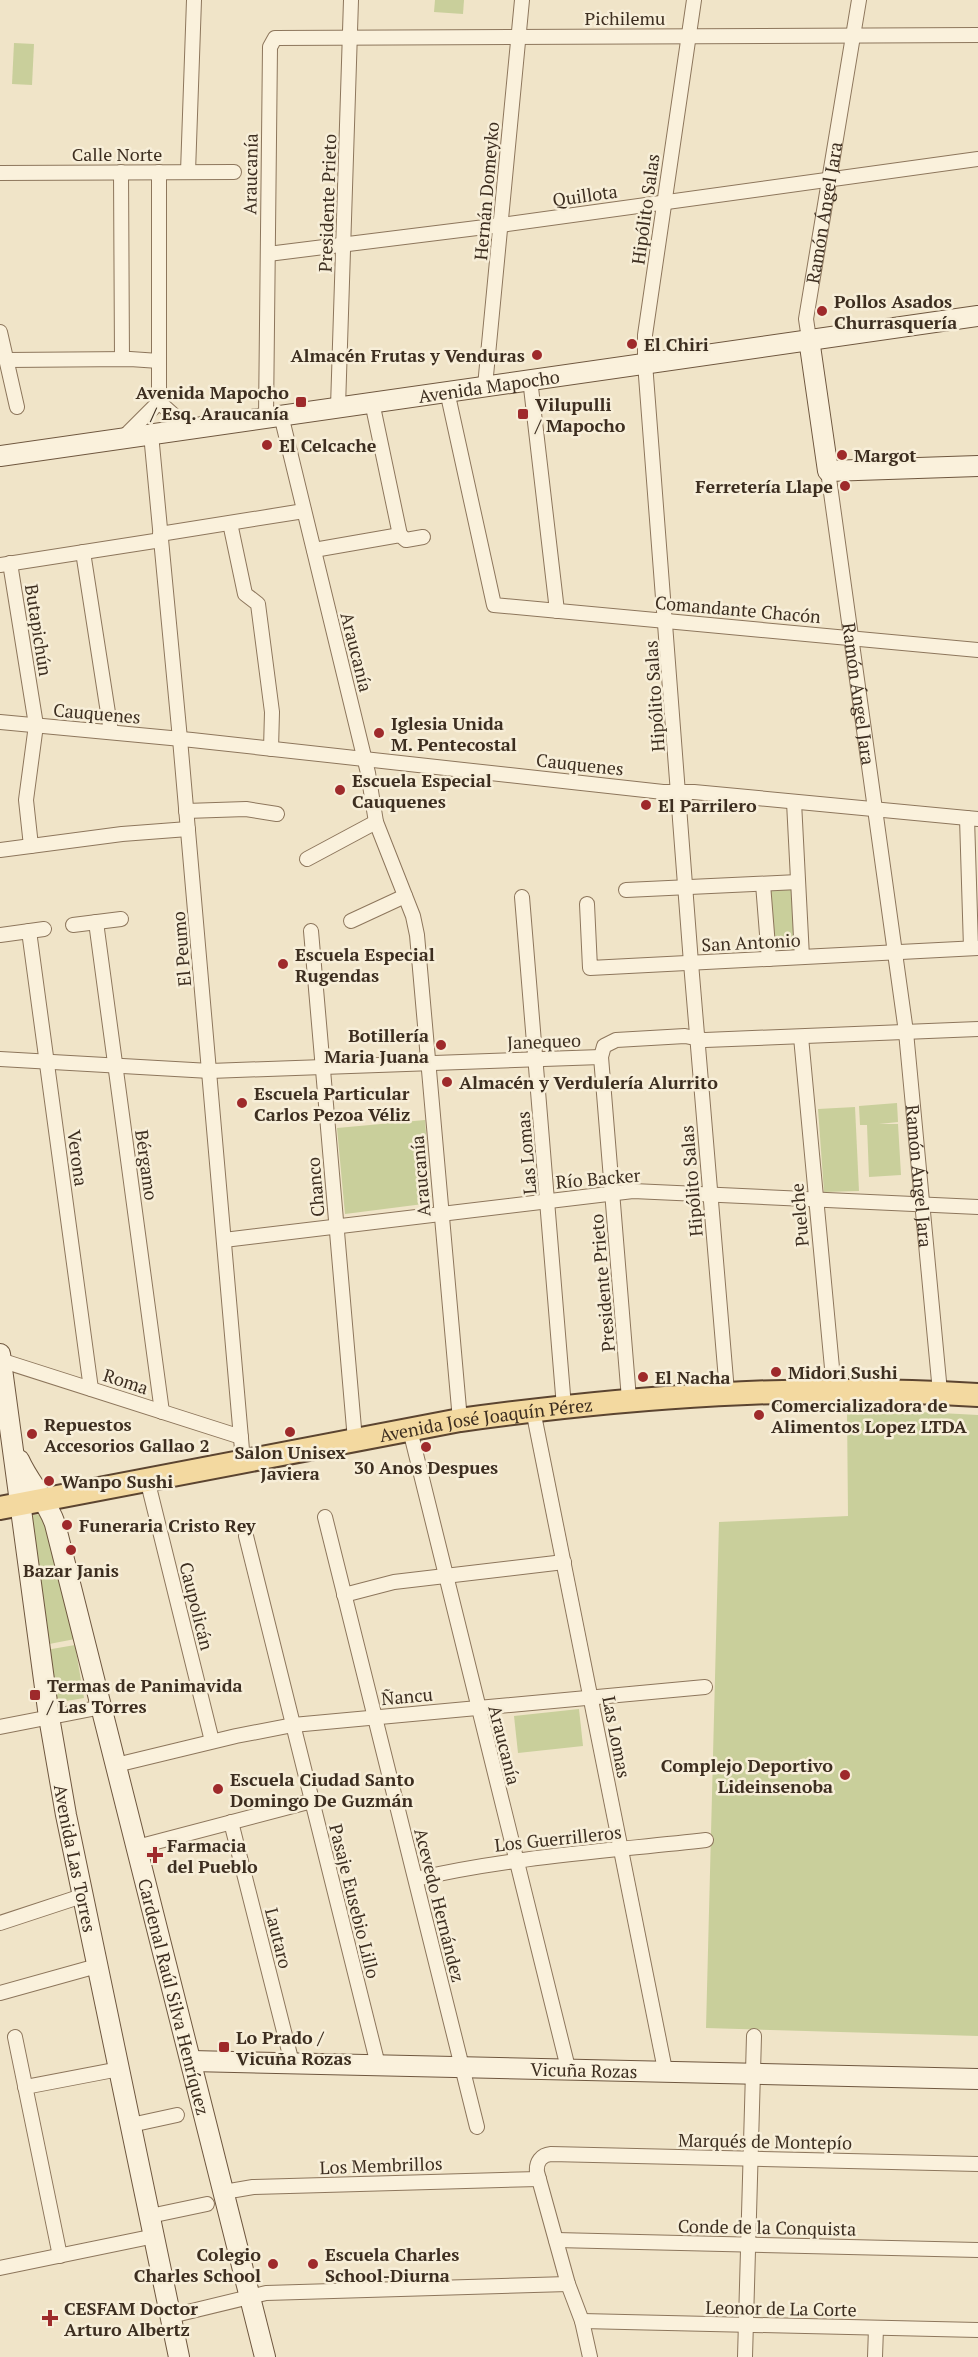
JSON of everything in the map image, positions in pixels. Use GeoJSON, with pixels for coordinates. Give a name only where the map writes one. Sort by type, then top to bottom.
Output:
{"type":"FeatureCollection","features":[{"type":"Feature","properties":{"kind":"main road","name":"Avenida Mapocho"},"geometry":{"type":"LineString","coordinates":[[0,456],[978,316]]}},
{"type":"Feature","properties":{"kind":"main road","name":"Ramón Ángel Jara"},"geometry":{"type":"LineString","coordinates":[[809,339],[828,471]]}},
{"type":"Feature","properties":{"kind":"main road"},"geometry":{"type":"LineString","coordinates":[[828,471],[978,466]]}},
{"type":"Feature","properties":{"kind":"main road","name":"Avenida Las Torres"},"geometry":{"type":"LineString","coordinates":[[0,1354],[10,1436],[10,1506],[82,1896],[179,2357]]}},
{"type":"Feature","properties":{"kind":"main road","name":"Avenida José Joaquín Pérez"},"geometry":{"type":"LineString","coordinates":[[10,1506],[460,1420],[533,1410],[629,1399],[727,1392],[834,1389],[978,1395]]}},
{"type":"Feature","properties":{"kind":"main road","name":"Cardenal Raúl Silva Henríquez"},"geometry":{"type":"LineString","coordinates":[[10,1436],[25,1473],[50,1509],[55,1524],[265,2357]]}},
{"type":"Feature","properties":{"kind":"main road","name":"Vicuña Rozas"},"geometry":{"type":"LineString","coordinates":[[190,2061],[753,2072],[978,2079]]}},
{"type":"Feature","properties":{"kind":"street"},"geometry":{"type":"LineString","coordinates":[[188,172],[194,0]]}},
{"type":"Feature","properties":{"kind":"street","name":"Presidente Prieto"},"geometry":{"type":"LineString","coordinates":[[338,407],[351,0]]}},
{"type":"Feature","properties":{"kind":"street","name":"Hernán Domeyko"},"geometry":{"type":"LineString","coordinates":[[485,386],[522,0]]}},
{"type":"Feature","properties":{"kind":"street","name":"Hipólito Salas"},"geometry":{"type":"LineString","coordinates":[[694,0],[645,335],[645,363],[697,1039],[727,1392]]}},
{"type":"Feature","properties":{"kind":"street","name":"Ramón Ángel Jara"},"geometry":{"type":"LineString","coordinates":[[809,339],[806,319],[859,0]]}},
{"type":"Feature","properties":{"kind":"street","name":"Pichilemu"},"geometry":{"type":"LineString","coordinates":[[272,39],[280,36],[978,35]]}},
{"type":"Feature","properties":{"kind":"street","name":"Araucanía"},"geometry":{"type":"LineString","coordinates":[[272,39],[270,47],[268,254],[274,416],[314,550],[365,759],[376,822],[405,896],[417,935],[460,1420]]}},
{"type":"Feature","properties":{"kind":"street","name":"Quillota"},"geometry":{"type":"LineString","coordinates":[[268,254],[501,225],[978,159]]}},
{"type":"Feature","properties":{"kind":"street"},"geometry":{"type":"LineString","coordinates":[[121,172],[122,359]]}},
{"type":"Feature","properties":{"kind":"street"},"geometry":{"type":"LineString","coordinates":[[123,438],[159,402],[159,172]]}},
{"type":"Feature","properties":{"kind":"street","name":"Calle Norte"},"geometry":{"type":"LineString","coordinates":[[0,173],[234,172]]}},
{"type":"Feature","properties":{"kind":"street"},"geometry":{"type":"LineString","coordinates":[[0,333],[17,407]]}},
{"type":"Feature","properties":{"kind":"street"},"geometry":{"type":"LineString","coordinates":[[7,360],[159,361]]}},
{"type":"Feature","properties":{"kind":"street"},"geometry":{"type":"LineString","coordinates":[[530,379],[557,611]]}},
{"type":"Feature","properties":{"kind":"street","name":"Comandante Chacón"},"geometry":{"type":"LineString","coordinates":[[447,391],[494,605],[978,650]]}},
{"type":"Feature","properties":{"kind":"street"},"geometry":{"type":"LineString","coordinates":[[159,402],[188,428]]}},
{"type":"Feature","properties":{"kind":"street"},"geometry":{"type":"LineString","coordinates":[[372,402],[400,536]]}},
{"type":"Feature","properties":{"kind":"street","name":"El Peumo"},"geometry":{"type":"LineString","coordinates":[[150,434],[180,739],[243,1461]]}},
{"type":"Feature","properties":{"kind":"street","name":"Ramón Ángel Jara"},"geometry":{"type":"LineString","coordinates":[[828,471],[877,810],[906,1032],[939,1392]]}},
{"type":"Feature","properties":{"kind":"street"},"geometry":{"type":"LineString","coordinates":[[5,564],[304,511]]}},
{"type":"Feature","properties":{"kind":"street"},"geometry":{"type":"LineString","coordinates":[[230,523],[245,594],[258,604],[272,712],[271,749]]}},
{"type":"Feature","properties":{"kind":"street"},"geometry":{"type":"LineString","coordinates":[[314,550],[400,536],[406,540],[423,537]]}},
{"type":"Feature","properties":{"kind":"street"},"geometry":{"type":"LineString","coordinates":[[83,552],[111,732]]}},
{"type":"Feature","properties":{"kind":"street","name":"Butapichún"},"geometry":{"type":"LineString","coordinates":[[5,564],[36,725],[26,800],[31,846]]}},
{"type":"Feature","properties":{"kind":"street","name":"Cauquenes"},"geometry":{"type":"LineString","coordinates":[[0,722],[679,792],[972,819]]}},
{"type":"Feature","properties":{"kind":"street"},"geometry":{"type":"LineString","coordinates":[[794,802],[802,957]]}},
{"type":"Feature","properties":{"kind":"street"},"geometry":{"type":"LineString","coordinates":[[186,811],[246,810],[277,814]]}},
{"type":"Feature","properties":{"kind":"street"},"geometry":{"type":"LineString","coordinates":[[972,819],[975,948]]}},
{"type":"Feature","properties":{"kind":"street"},"geometry":{"type":"LineString","coordinates":[[306,859],[376,822]]}},
{"type":"Feature","properties":{"kind":"street"},"geometry":{"type":"LineString","coordinates":[[0,850],[122,834],[188,829]]}},
{"type":"Feature","properties":{"kind":"street"},"geometry":{"type":"LineString","coordinates":[[626,890],[798,882]]}},
{"type":"Feature","properties":{"kind":"street"},"geometry":{"type":"LineString","coordinates":[[763,884],[769,959]]}},
{"type":"Feature","properties":{"kind":"street"},"geometry":{"type":"LineString","coordinates":[[351,921],[405,896]]}},
{"type":"Feature","properties":{"kind":"street","name":"Las Lomas"},"geometry":{"type":"LineString","coordinates":[[522,897],[564,1407]]}},
{"type":"Feature","properties":{"kind":"street","name":"San Antonio"},"geometry":{"type":"LineString","coordinates":[[587,904],[590,968],[975,948]]}},
{"type":"Feature","properties":{"kind":"street"},"geometry":{"type":"LineString","coordinates":[[73,925],[121,919]]}},
{"type":"Feature","properties":{"kind":"street","name":"Bérgamo"},"geometry":{"type":"LineString","coordinates":[[96,922],[162,1412]]}},
{"type":"Feature","properties":{"kind":"street"},"geometry":{"type":"LineString","coordinates":[[0,935],[44,929]]}},
{"type":"Feature","properties":{"kind":"street","name":"Verona"},"geometry":{"type":"LineString","coordinates":[[29,931],[91,1389]]}},
{"type":"Feature","properties":{"kind":"street","name":"Chanco"},"geometry":{"type":"LineString","coordinates":[[311,931],[355,1440]]}},
{"type":"Feature","properties":{"kind":"street","name":"Janequeo"},"geometry":{"type":"LineString","coordinates":[[0,1059],[210,1071],[601,1057],[604,1046],[616,1040],[685,1036],[705,1040],[978,1029]]}},
{"type":"Feature","properties":{"kind":"street","name":"Puelche"},"geometry":{"type":"LineString","coordinates":[[801,1037],[834,1389]]}},
{"type":"Feature","properties":{"kind":"street","name":"Presidente Prieto"},"geometry":{"type":"LineString","coordinates":[[601,1057],[629,1399]]}},
{"type":"Feature","properties":{"kind":"street","name":"Río Backer"},"geometry":{"type":"LineString","coordinates":[[224,1240],[612,1192],[652,1191],[978,1207]]}},
{"type":"Feature","properties":{"kind":"street","name":"Roma"},"geometry":{"type":"LineString","coordinates":[[0,1360],[241,1437]]}},
{"type":"Feature","properties":{"kind":"street","name":"Las Lomas"},"geometry":{"type":"LineString","coordinates":[[533,1410],[665,2070]]}},
{"type":"Feature","properties":{"kind":"street","name":"Araucanía"},"geometry":{"type":"LineString","coordinates":[[410,1430],[568,2068]]}},
{"type":"Feature","properties":{"kind":"street","name":"Caupolicán"},"geometry":{"type":"LineString","coordinates":[[147,1479],[212,1741]]}},
{"type":"Feature","properties":{"kind":"street","name":"Acevedo Hernández"},"geometry":{"type":"LineString","coordinates":[[325,1517],[477,2127]]}},
{"type":"Feature","properties":{"kind":"street","name":"Pasaje Eusebio Lillo"},"geometry":{"type":"LineString","coordinates":[[246,1536],[378,2064]]}},
{"type":"Feature","properties":{"kind":"street"},"geometry":{"type":"LineString","coordinates":[[344,1594],[394,1582],[564,1562]]}},
{"type":"Feature","properties":{"kind":"street","name":"Ñancu"},"geometry":{"type":"LineString","coordinates":[[116,1765],[212,1741],[293,1725],[705,1687]]}},
{"type":"Feature","properties":{"kind":"street"},"geometry":{"type":"LineString","coordinates":[[0,1727],[102,1707]]}},
{"type":"Feature","properties":{"kind":"street"},"geometry":{"type":"LineString","coordinates":[[137,1847],[312,1801]]}},
{"type":"Feature","properties":{"kind":"street","name":"Lautaro"},"geometry":{"type":"LineString","coordinates":[[231,1822],[292,2063]]}},
{"type":"Feature","properties":{"kind":"street","name":"Los Guerrilleros"},"geometry":{"type":"LineString","coordinates":[[416,1879],[464,1868],[516,1861],[706,1840]]}},
{"type":"Feature","properties":{"kind":"street"},"geometry":{"type":"LineString","coordinates":[[0,1923],[82,1896]]}},
{"type":"Feature","properties":{"kind":"street"},"geometry":{"type":"LineString","coordinates":[[0,1993],[97,1966]]}},
{"type":"Feature","properties":{"kind":"street"},"geometry":{"type":"LineString","coordinates":[[745,2357],[754,2036]]}},
{"type":"Feature","properties":{"kind":"street"},"geometry":{"type":"LineString","coordinates":[[15,2037],[60,2256]]}},
{"type":"Feature","properties":{"kind":"street"},"geometry":{"type":"LineString","coordinates":[[25,2087],[119,2069]]}},
{"type":"Feature","properties":{"kind":"street"},"geometry":{"type":"LineString","coordinates":[[131,2125],[177,2115]]}},
{"type":"Feature","properties":{"kind":"street","name":"Marqués de Montepío"},"geometry":{"type":"LineString","coordinates":[[539,2179],[538,2162],[544,2156],[551,2154],[978,2164]]}},
{"type":"Feature","properties":{"kind":"street"},"geometry":{"type":"LineString","coordinates":[[539,2179],[568,2284],[582,2321],[590,2357]]}},
{"type":"Feature","properties":{"kind":"street","name":"Los Membrillos"},"geometry":{"type":"LineString","coordinates":[[224,2192],[253,2187],[539,2179]]}},
{"type":"Feature","properties":{"kind":"street"},"geometry":{"type":"LineString","coordinates":[[150,2216],[207,2204]]}},
{"type":"Feature","properties":{"kind":"street"},"geometry":{"type":"LineString","coordinates":[[0,2268],[155,2236]]}},
{"type":"Feature","properties":{"kind":"street","name":"Conde de la Conquista"},"geometry":{"type":"LineString","coordinates":[[555,2240],[978,2250]]}},
{"type":"Feature","properties":{"kind":"street"},"geometry":{"type":"LineString","coordinates":[[171,2316],[266,2294],[568,2284]]}},
{"type":"Feature","properties":{"kind":"street","name":"Leonor de La Corte"},"geometry":{"type":"LineString","coordinates":[[582,2321],[978,2330]]}},
{"type":"Feature","properties":{"kind":"street"},"geometry":{"type":"LineString","coordinates":[[875,2357],[876,2328]]}},
{"type":"Feature","properties":{"kind":"green space"},"geometry":{"type":"Polygon","coordinates":[[[435,0],[464,0],[463,14],[434,12],[435,0]]]}},
{"type":"Feature","properties":{"kind":"green space"},"geometry":{"type":"Polygon","coordinates":[[[14,43],[34,44],[32,85],[12,84],[14,43]]]}},
{"type":"Feature","properties":{"kind":"green space"},"geometry":{"type":"Polygon","coordinates":[[[793,888],[797,950],[773,952],[770,889],[793,888]]]}},
{"type":"Feature","properties":{"kind":"green space"},"geometry":{"type":"Polygon","coordinates":[[[897,1103],[898,1122],[879,1124],[898,1124],[901,1175],[869,1177],[867,1125],[860,1125],[859,1106],[897,1103]]]}},
{"type":"Feature","properties":{"kind":"green space"},"geometry":{"type":"Polygon","coordinates":[[[855,1107],[859,1191],[824,1192],[818,1109],[855,1107]]]}},
{"type":"Feature","properties":{"kind":"green space"},"geometry":{"type":"Polygon","coordinates":[[[425,1120],[431,1203],[345,1214],[337,1128],[425,1120]]]}},
{"type":"Feature","properties":{"kind":"green space","name":"Complejo Deportivo Lideinsenoba"},"geometry":{"type":"Polygon","coordinates":[[[847,1408],[978,1415],[978,2036],[706,2028],[719,1522],[848,1516],[847,1408]]]}},
{"type":"Feature","properties":{"kind":"green space"},"geometry":{"type":"Polygon","coordinates":[[[42,1514],[48,1525],[75,1639],[44,1645],[27,1522],[33,1515],[42,1514]]]}},
{"type":"Feature","properties":{"kind":"green space"},"geometry":{"type":"Polygon","coordinates":[[[75,1645],[84,1698],[55,1703],[46,1650],[75,1645]]]}},
{"type":"Feature","properties":{"kind":"green space"},"geometry":{"type":"Polygon","coordinates":[[[579,1709],[583,1746],[518,1753],[514,1716],[579,1709]]]}},
{"type":"Feature","properties":{"kind":"place","name":"Pollos Asados Churrasquería"},"geometry":{"type":"Point","coordinates":[822,311]}},
{"type":"Feature","properties":{"kind":"place","name":"El Chiri"},"geometry":{"type":"Point","coordinates":[632,344]}},
{"type":"Feature","properties":{"kind":"place","name":"Almacén Frutas y Venduras"},"geometry":{"type":"Point","coordinates":[537,355]}},
{"type":"Feature","properties":{"kind":"place","name":"Avenida Mapocho / Esq. Araucanía"},"geometry":{"type":"Point","coordinates":[301,402]}},
{"type":"Feature","properties":{"kind":"place","name":"Vilupulli / Mapocho"},"geometry":{"type":"Point","coordinates":[523,414]}},
{"type":"Feature","properties":{"kind":"place","name":"El Celcache"},"geometry":{"type":"Point","coordinates":[267,445]}},
{"type":"Feature","properties":{"kind":"place","name":"Margot"},"geometry":{"type":"Point","coordinates":[842,455]}},
{"type":"Feature","properties":{"kind":"place","name":"Ferretería Llape"},"geometry":{"type":"Point","coordinates":[845,486]}},
{"type":"Feature","properties":{"kind":"place","name":"Iglesia Unida M. Pentecostal"},"geometry":{"type":"Point","coordinates":[379,733]}},
{"type":"Feature","properties":{"kind":"place","name":"Escuela Especial Cauquenes"},"geometry":{"type":"Point","coordinates":[340,790]}},
{"type":"Feature","properties":{"kind":"place","name":"El Parrilero"},"geometry":{"type":"Point","coordinates":[646,805]}},
{"type":"Feature","properties":{"kind":"place","name":"Escuela Especial Rugendas"},"geometry":{"type":"Point","coordinates":[283,964]}},
{"type":"Feature","properties":{"kind":"place","name":"Botillería Maria Juana"},"geometry":{"type":"Point","coordinates":[441,1045]}},
{"type":"Feature","properties":{"kind":"place","name":"Almacén y Verdulería Alurrito"},"geometry":{"type":"Point","coordinates":[447,1082]}},
{"type":"Feature","properties":{"kind":"place","name":"Escuela Particular Carlos Pezoa Véliz"},"geometry":{"type":"Point","coordinates":[242,1103]}},
{"type":"Feature","properties":{"kind":"place","name":"Midori Sushi"},"geometry":{"type":"Point","coordinates":[776,1372]}},
{"type":"Feature","properties":{"kind":"place","name":"El Nacha"},"geometry":{"type":"Point","coordinates":[643,1377]}},
{"type":"Feature","properties":{"kind":"place","name":"Comercializadora de Alimentos Lopez LTDA"},"geometry":{"type":"Point","coordinates":[759,1415]}},
{"type":"Feature","properties":{"kind":"place","name":"Salon Unisex Javiera"},"geometry":{"type":"Point","coordinates":[290,1432]}},
{"type":"Feature","properties":{"kind":"place","name":"Repuestos Accesorios Gallao 2"},"geometry":{"type":"Point","coordinates":[32,1434]}},
{"type":"Feature","properties":{"kind":"place","name":"30 Anos Despues"},"geometry":{"type":"Point","coordinates":[426,1447]}},
{"type":"Feature","properties":{"kind":"place","name":"Wanpo Sushi"},"geometry":{"type":"Point","coordinates":[49,1481]}},
{"type":"Feature","properties":{"kind":"place","name":"Funeraria Cristo Rey"},"geometry":{"type":"Point","coordinates":[67,1525]}},
{"type":"Feature","properties":{"kind":"place","name":"Bazar Janis"},"geometry":{"type":"Point","coordinates":[71,1550]}},
{"type":"Feature","properties":{"kind":"place","name":"Termas de Panimavida / Las Torres"},"geometry":{"type":"Point","coordinates":[35,1695]}},
{"type":"Feature","properties":{"kind":"place","name":"Complejo Deportivo Lideinsenoba"},"geometry":{"type":"Point","coordinates":[845,1775]}},
{"type":"Feature","properties":{"kind":"place","name":"Escuela Ciudad Santo Domingo De Guzmán"},"geometry":{"type":"Point","coordinates":[218,1789]}},
{"type":"Feature","properties":{"kind":"place","name":"Farmacia del Pueblo"},"geometry":{"type":"Point","coordinates":[155,1855]}},
{"type":"Feature","properties":{"kind":"place","name":"Lo Prado / Vicuña Rozas"},"geometry":{"type":"Point","coordinates":[224,2047]}},
{"type":"Feature","properties":{"kind":"place","name":"Colegio Charles School"},"geometry":{"type":"Point","coordinates":[273,2264]}},
{"type":"Feature","properties":{"kind":"place","name":"Escuela Charles School-Diurna"},"geometry":{"type":"Point","coordinates":[313,2264]}},
{"type":"Feature","properties":{"kind":"place","name":"CESFAM Doctor Arturo Albertz"},"geometry":{"type":"Point","coordinates":[50,2318]}}]}
